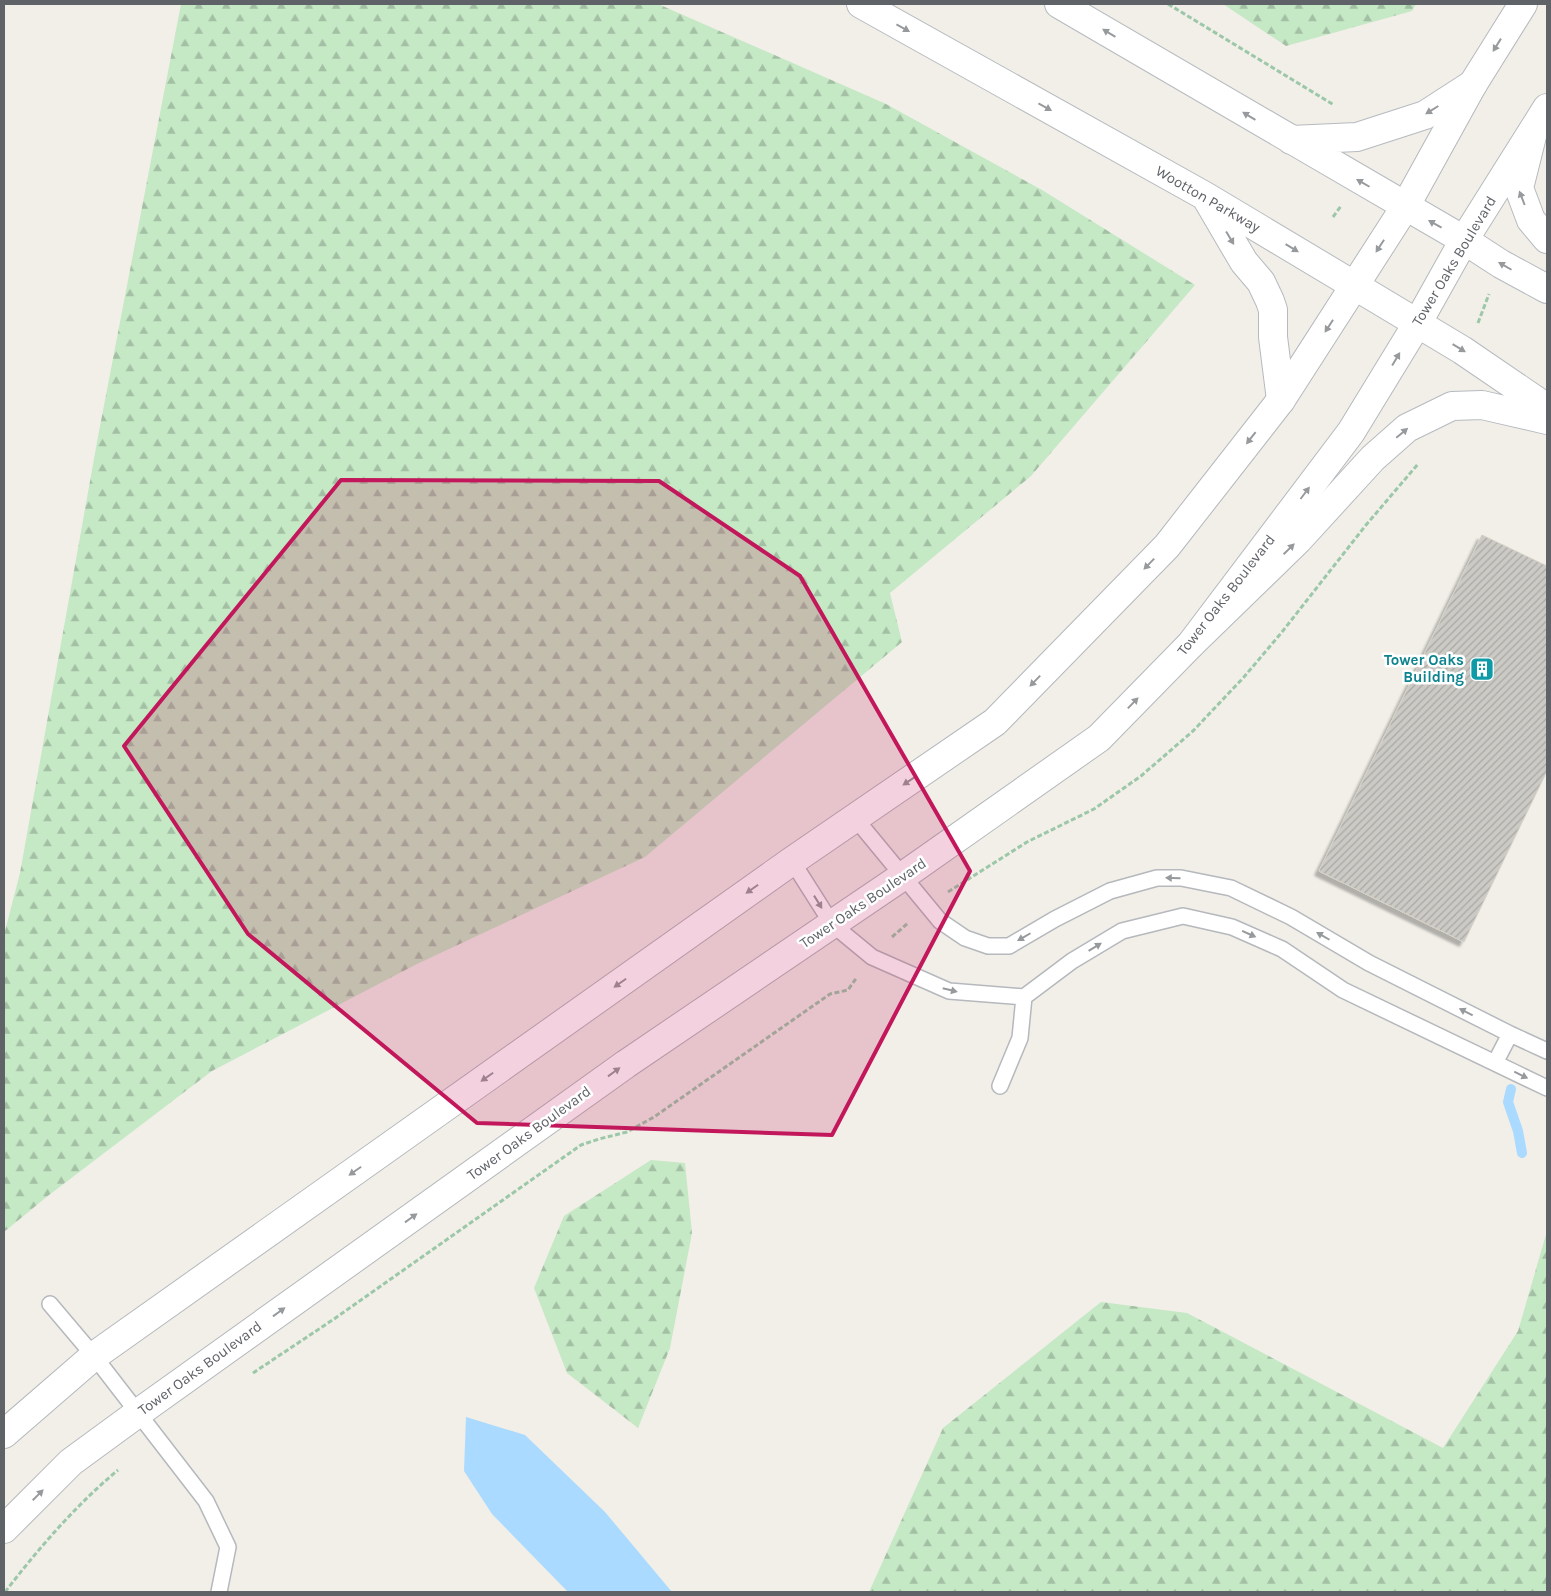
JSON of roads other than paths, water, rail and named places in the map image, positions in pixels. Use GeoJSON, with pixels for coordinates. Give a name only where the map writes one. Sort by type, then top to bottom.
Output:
{"type":"FeatureCollection","features":[{"type":"Feature","properties":{"kind":"street","name":"Wootton Parkway"},"geometry":{"type":"LineString","coordinates":[[861,4],[1205,196],[1462,350],[1547,408]]}},
{"type":"Feature","properties":{"kind":"street"},"geometry":{"type":"LineString","coordinates":[[1059,4],[1464,240],[1501,264],[1547,289]]}},
{"type":"Feature","properties":{"kind":"street"},"geometry":{"type":"LineString","coordinates":[[4,1434],[94,1356],[792,861],[994,722],[1167,546],[1281,400],[1405,207],[1473,84],[1523,4]]}},
{"type":"Feature","properties":{"kind":"street"},"geometry":{"type":"LineString","coordinates":[[1291,140],[1357,137],[1425,115],[1473,84]]}},
{"type":"Feature","properties":{"kind":"street","name":"Tower Oaks Boulevard"},"geometry":{"type":"LineString","coordinates":[[4,1529],[71,1462],[138,1413],[626,1064],[903,876],[1099,738],[1191,644],[1351,432],[1417,324],[1464,240],[1547,108]]}},
{"type":"Feature","properties":{"kind":"street"},"geometry":{"type":"LineString","coordinates":[[1533,132],[1519,188],[1531,220],[1547,239]]}},
{"type":"Feature","properties":{"kind":"street"},"geometry":{"type":"LineString","coordinates":[[1205,196],[1244,262],[1261,282],[1270,301],[1273,310],[1273,337],[1281,400]]}},
{"type":"Feature","properties":{"kind":"street"},"geometry":{"type":"LineString","coordinates":[[1191,644],[1298,540],[1373,458],[1407,428],[1452,406],[1482,405],[1547,420]]}},
{"type":"Feature","properties":{"kind":"lane"},"geometry":{"type":"LineString","coordinates":[[855,818],[940,921],[965,938],[988,946],[1009,946],[1055,919],[1110,891],[1157,878],[1181,878],[1231,888],[1291,917],[1369,963],[1547,1051]]}},
{"type":"Feature","properties":{"kind":"lane"},"geometry":{"type":"LineString","coordinates":[[792,861],[832,924],[872,957],[949,992],[1024,997],[1072,961],[1122,931],[1183,916],[1232,927],[1282,948],[1343,990],[1547,1088]]}},
{"type":"Feature","properties":{"kind":"lane"},"geometry":{"type":"LineString","coordinates":[[1000,1086],[1020,1038],[1024,997]]}},
{"type":"Feature","properties":{"kind":"lane"},"geometry":{"type":"LineString","coordinates":[[1495,1063],[1510,1034]]}},
{"type":"Feature","properties":{"kind":"lane"},"geometry":{"type":"LineString","coordinates":[[50,1304],[94,1356],[206,1501],[228,1547],[219,1592]]}},
{"type":"Feature","properties":{"kind":"water"},"geometry":{"type":"Polygon","coordinates":[[[466,1417],[525,1435],[605,1512],[672,1592],[568,1592],[492,1514],[464,1471],[466,1417]]]}},
{"type":"Feature","properties":{"kind":"waterway"},"geometry":{"type":"LineString","coordinates":[[1511,1089],[1508,1102],[1518,1131],[1522,1153]]}},
{"type":"Feature","properties":{"kind":"place","name":"Tower Oaks Building"},"geometry":{"type":"Point","coordinates":[1482,669]}}]}
